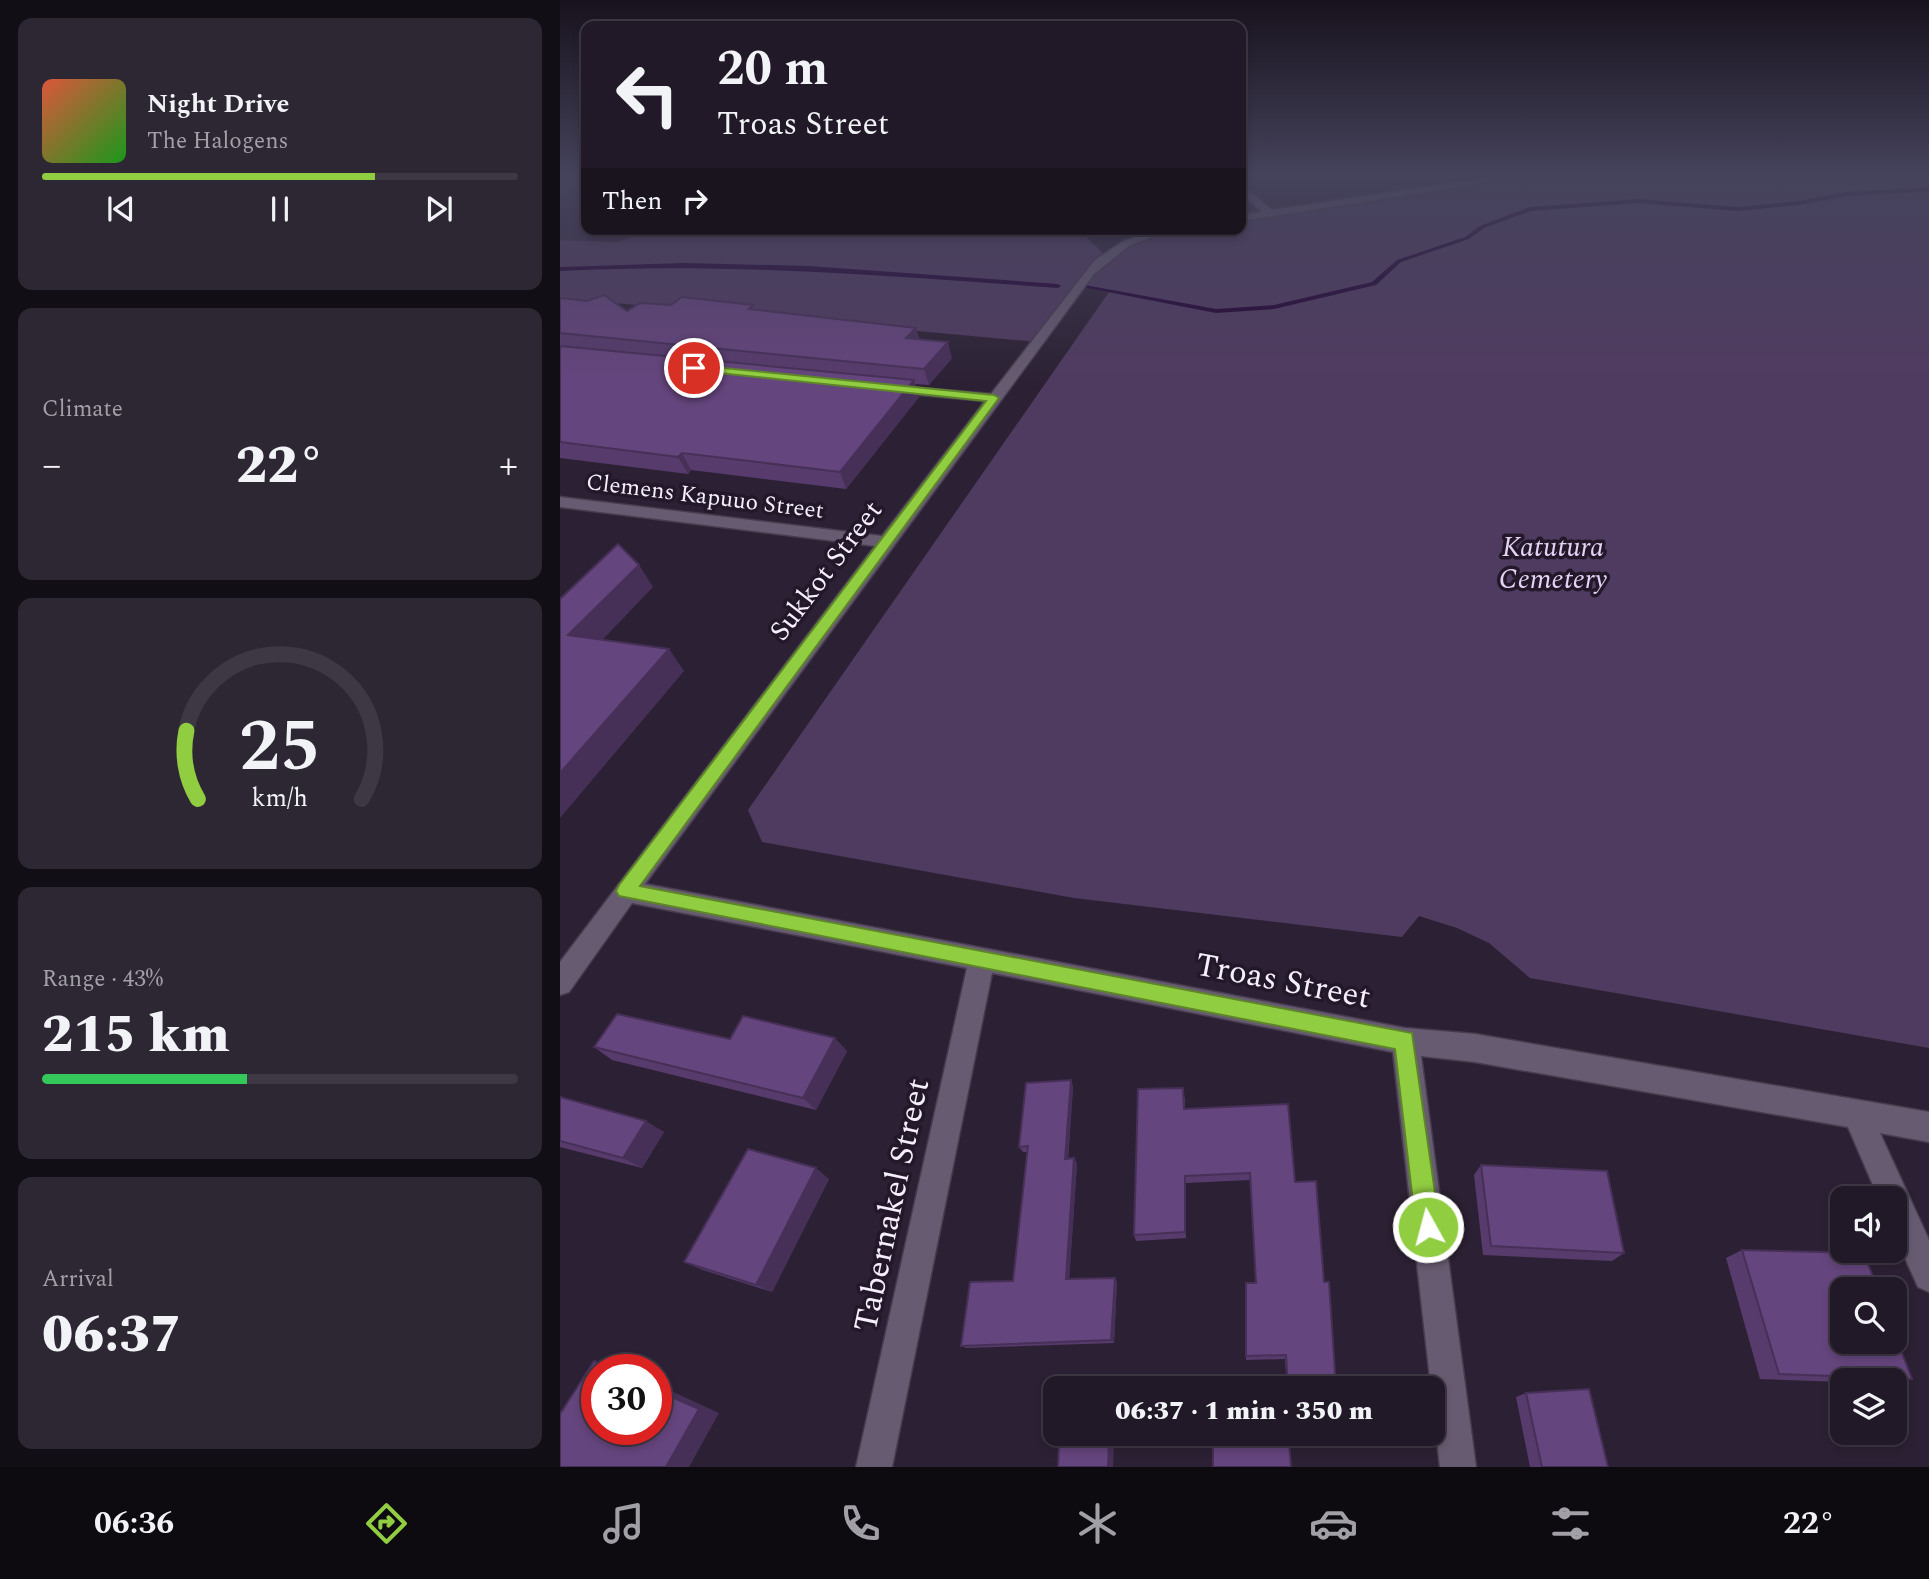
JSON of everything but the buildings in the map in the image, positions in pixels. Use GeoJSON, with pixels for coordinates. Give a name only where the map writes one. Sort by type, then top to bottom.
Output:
{"type":"FeatureCollection","features":[{"type":"Feature","properties":{"kind":"street","name":"Sukkot Street"},"geometry":{"type":"LineString","coordinates":[[560,984],[626,891],[994,398],[1102,258],[1124,244]]}},
{"type":"Feature","properties":{"kind":"street"},"geometry":{"type":"LineString","coordinates":[[871,386],[994,398]]}},
{"type":"Feature","properties":{"kind":"street","name":"Clemens Kapuuo Street"},"geometry":{"type":"LineString","coordinates":[[560,502],[887,542]]}},
{"type":"Feature","properties":{"kind":"street","name":"Troas Street"},"geometry":{"type":"LineString","coordinates":[[626,891],[1405,1041],[1475,1048],[1929,1127]]}},
{"type":"Feature","properties":{"kind":"street","name":"Tabernakel Street"},"geometry":{"type":"LineString","coordinates":[[874,1467],[982,958]]}},
{"type":"Feature","properties":{"kind":"street"},"geometry":{"type":"LineString","coordinates":[[1405,1041],[1458,1467]]}},
{"type":"Feature","properties":{"kind":"street"},"geometry":{"type":"LineString","coordinates":[[1857,1115],[1889,1186]]}},
{"type":"Feature","properties":{"kind":"street"},"geometry":{"type":"LineString","coordinates":[[1907,1227],[1929,1276]]}},
{"type":"Feature","properties":{"kind":"green space","name":"Katutura Cemetery"},"geometry":{"type":"Polygon","coordinates":[[[560,244],[1094,244],[1106,256],[1132,244],[1929,244],[1929,1048],[1530,978],[1489,943],[1457,928],[1419,916],[1402,937],[1074,898],[762,842],[748,810],[1109,292],[1085,287],[1098,267],[1037,342],[560,298],[560,244]]]}},
{"type":"Feature","properties":{"kind":"waterway"},"geometry":{"type":"LineString","coordinates":[[1085,287],[1216,311],[1274,307],[1374,284],[1399,261],[1448,244]]}},
{"type":"Feature","properties":{"kind":"waterway"},"geometry":{"type":"LineString","coordinates":[[560,269],[685,265],[809,268],[1058,286]]}},
{"type":"Feature","properties":{"kind":"route"},"geometry":{"type":"LineString","coordinates":[[694,368],[994,398],[626,891],[1405,1041],[1428,1227]]}}]}
